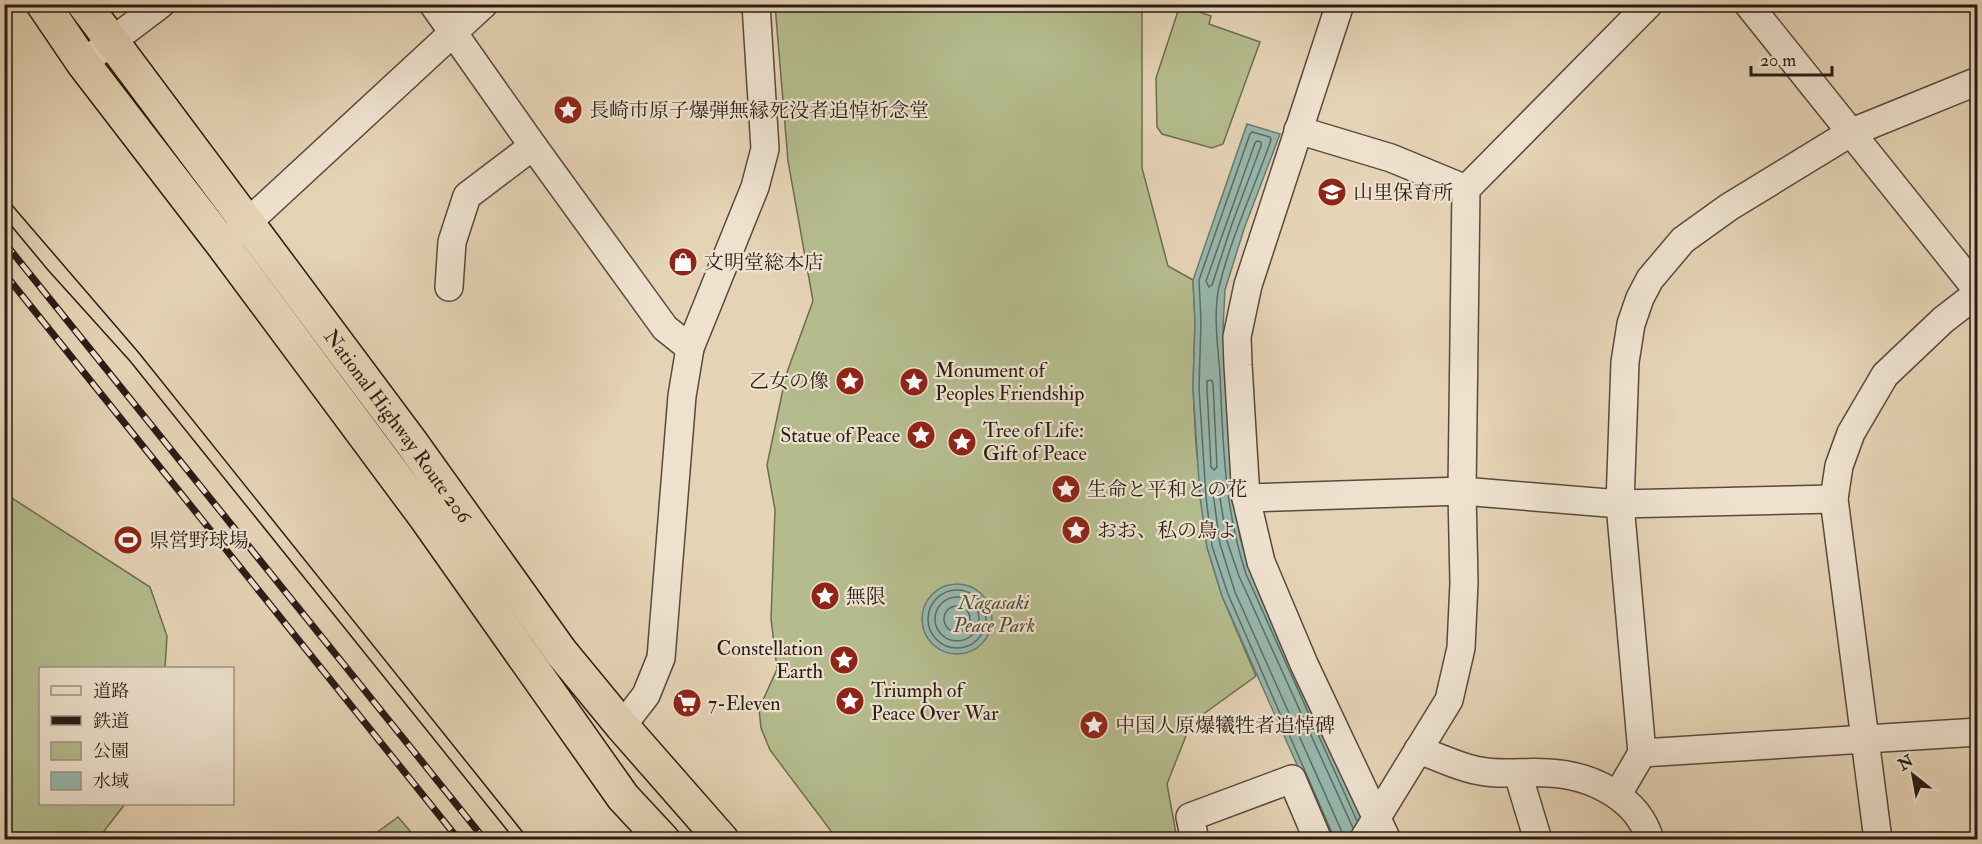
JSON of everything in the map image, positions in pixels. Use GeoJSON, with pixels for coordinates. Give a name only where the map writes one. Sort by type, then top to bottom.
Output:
{"type":"FeatureCollection","features":[{"type":"Feature","properties":{"kind":"highway","name":"National Highway Route 206"},"geometry":{"type":"LineString","coordinates":[[43,4],[83,63],[223,245],[426,518],[623,797],[663,840]]}},
{"type":"Feature","properties":{"kind":"highway","name":"National Highway Route 206"},"geometry":{"type":"LineString","coordinates":[[84,4],[411,442],[561,652],[622,726],[722,840]]}},
{"type":"Feature","properties":{"kind":"street"},"geometry":{"type":"LineString","coordinates":[[83,63],[160,4]]}},
{"type":"Feature","properties":{"kind":"street"},"geometry":{"type":"LineString","coordinates":[[433,4],[533,147],[665,328],[690,348]]}},
{"type":"Feature","properties":{"kind":"street"},"geometry":{"type":"LineString","coordinates":[[223,245],[484,4]]}},
{"type":"Feature","properties":{"kind":"street"},"geometry":{"type":"LineString","coordinates":[[622,726],[646,695],[661,658],[682,396],[690,348],[755,187],[765,149],[756,4]]}},
{"type":"Feature","properties":{"kind":"street"},"geometry":{"type":"LineString","coordinates":[[1340,4],[1248,285],[1240,315],[1238,365],[1246,498],[1253,536],[1261,562],[1375,830]]}},
{"type":"Feature","properties":{"kind":"street"},"geometry":{"type":"LineString","coordinates":[[1375,830],[1418,750],[1449,700],[1461,648],[1464,583],[1462,491],[1466,189],[1649,4]]}},
{"type":"Feature","properties":{"kind":"street"},"geometry":{"type":"LineString","coordinates":[[1748,4],[1977,292],[1904,355],[1885,375],[1851,433],[1839,466],[1834,499],[1867,739],[1878,840]]}},
{"type":"Feature","properties":{"kind":"street"},"geometry":{"type":"LineString","coordinates":[[1618,794],[1642,753],[1620,504],[1625,362],[1631,324],[1640,298],[1650,279],[1683,240],[1729,207],[1850,132],[1977,81]]}},
{"type":"Feature","properties":{"kind":"street"},"geometry":{"type":"LineString","coordinates":[[1298,130],[1391,158],[1466,189]]}},
{"type":"Feature","properties":{"kind":"street"},"geometry":{"type":"LineString","coordinates":[[449,287],[452,243],[467,196],[533,147]]}},
{"type":"Feature","properties":{"kind":"street"},"geometry":{"type":"LineString","coordinates":[[1246,498],[1462,491],[1620,504],[1834,499]]}},
{"type":"Feature","properties":{"kind":"street"},"geometry":{"type":"LineString","coordinates":[[1642,753],[1977,732]]}},
{"type":"Feature","properties":{"kind":"street"},"geometry":{"type":"LineString","coordinates":[[1418,750],[1475,770],[1518,774],[1549,773],[1583,780],[1618,794],[1634,809],[1650,840]]}},
{"type":"Feature","properties":{"kind":"street"},"geometry":{"type":"LineString","coordinates":[[1518,774],[1538,840]]}},
{"type":"Feature","properties":{"kind":"street"},"geometry":{"type":"LineString","coordinates":[[1195,840],[1190,817],[1292,779],[1318,840]]}},
{"type":"Feature","properties":{"kind":"green space","name":"Nagasaki Peace Park"},"geometry":{"type":"Polygon","coordinates":[[[775,5],[1142,5],[1142,168],[1168,266],[1193,280],[1195,321],[1193,388],[1196,445],[1207,547],[1222,596],[1256,676],[1191,723],[1167,784],[1177,839],[837,839],[770,750],[761,728],[759,709],[777,669],[771,619],[775,510],[767,465],[786,375],[813,301],[788,161],[775,5]]]}},
{"type":"Feature","properties":{"kind":"green space"},"geometry":{"type":"Polygon","coordinates":[[[1180,5],[1211,16],[1209,24],[1260,42],[1223,144],[1212,148],[1162,134],[1157,127],[1156,78],[1180,5]]]}},
{"type":"Feature","properties":{"kind":"green space","name":"県営野球場"},"geometry":{"type":"Polygon","coordinates":[[[4,493],[150,587],[167,636],[165,667],[39,667],[39,805],[124,805],[98,839],[5,839],[4,493]]]}},
{"type":"Feature","properties":{"kind":"green space"},"geometry":{"type":"Polygon","coordinates":[[[398,817],[417,839],[368,839],[398,817]]]}},
{"type":"Feature","properties":{"kind":"water"},"geometry":{"type":"Polygon","coordinates":[[[1247,124],[1280,134],[1244,229],[1225,290],[1223,328],[1232,482],[1240,538],[1251,572],[1372,839],[1330,839],[1222,596],[1207,547],[1200,497],[1193,388],[1195,321],[1193,280],[1247,124]]]}},
{"type":"Feature","properties":{"kind":"water"},"geometry":{"type":"Polygon","coordinates":[[[964,584],[977,590],[986,599],[990,605],[992,619],[990,633],[982,644],[971,652],[950,654],[932,644],[924,633],[922,612],[932,594],[943,586],[964,584]]]}},
{"type":"Feature","properties":{"kind":"tram line"},"geometry":{"type":"LineString","coordinates":[[4,196],[139,353],[529,840]]}},
{"type":"Feature","properties":{"kind":"tram line"},"geometry":{"type":"LineString","coordinates":[[4,217],[130,361],[515,840]]}},
{"type":"Feature","properties":{"kind":"railway"},"geometry":{"type":"LineString","coordinates":[[4,242],[485,840]]}},
{"type":"Feature","properties":{"kind":"railway"},"geometry":{"type":"LineString","coordinates":[[4,273],[459,840]]}},
{"type":"Feature","properties":{"kind":"place","name":"長崎市原子爆弾無縁死没者追悼祈念堂"},"geometry":{"type":"Point","coordinates":[568,110]}},
{"type":"Feature","properties":{"kind":"place","name":"山里保育所"},"geometry":{"type":"Point","coordinates":[1332,192]}},
{"type":"Feature","properties":{"kind":"place","name":"文明堂総本店"},"geometry":{"type":"Point","coordinates":[683,262]}},
{"type":"Feature","properties":{"kind":"place","name":"乙女の像"},"geometry":{"type":"Point","coordinates":[850,381]}},
{"type":"Feature","properties":{"kind":"place","name":"Monument of Peoples Friendship"},"geometry":{"type":"Point","coordinates":[914,382]}},
{"type":"Feature","properties":{"kind":"place","name":"Statue of Peace"},"geometry":{"type":"Point","coordinates":[921,435]}},
{"type":"Feature","properties":{"kind":"place","name":"Tree of Life: Gift of Peace"},"geometry":{"type":"Point","coordinates":[962,442]}},
{"type":"Feature","properties":{"kind":"place","name":"生命と平和との花"},"geometry":{"type":"Point","coordinates":[1066,489]}},
{"type":"Feature","properties":{"kind":"place","name":"おお、私の鳥よ"},"geometry":{"type":"Point","coordinates":[1076,530]}},
{"type":"Feature","properties":{"kind":"place","name":"県営野球場"},"geometry":{"type":"Point","coordinates":[128,540]}},
{"type":"Feature","properties":{"kind":"place","name":"無限"},"geometry":{"type":"Point","coordinates":[825,596]}},
{"type":"Feature","properties":{"kind":"place","name":"Constellation Earth"},"geometry":{"type":"Point","coordinates":[844,660]}},
{"type":"Feature","properties":{"kind":"place","name":"Triumph of Peace Over War"},"geometry":{"type":"Point","coordinates":[850,701]}},
{"type":"Feature","properties":{"kind":"place","name":"7-Eleven"},"geometry":{"type":"Point","coordinates":[687,703]}},
{"type":"Feature","properties":{"kind":"place","name":"中国人原爆犧牲者追悼碑"},"geometry":{"type":"Point","coordinates":[1094,725]}}]}
